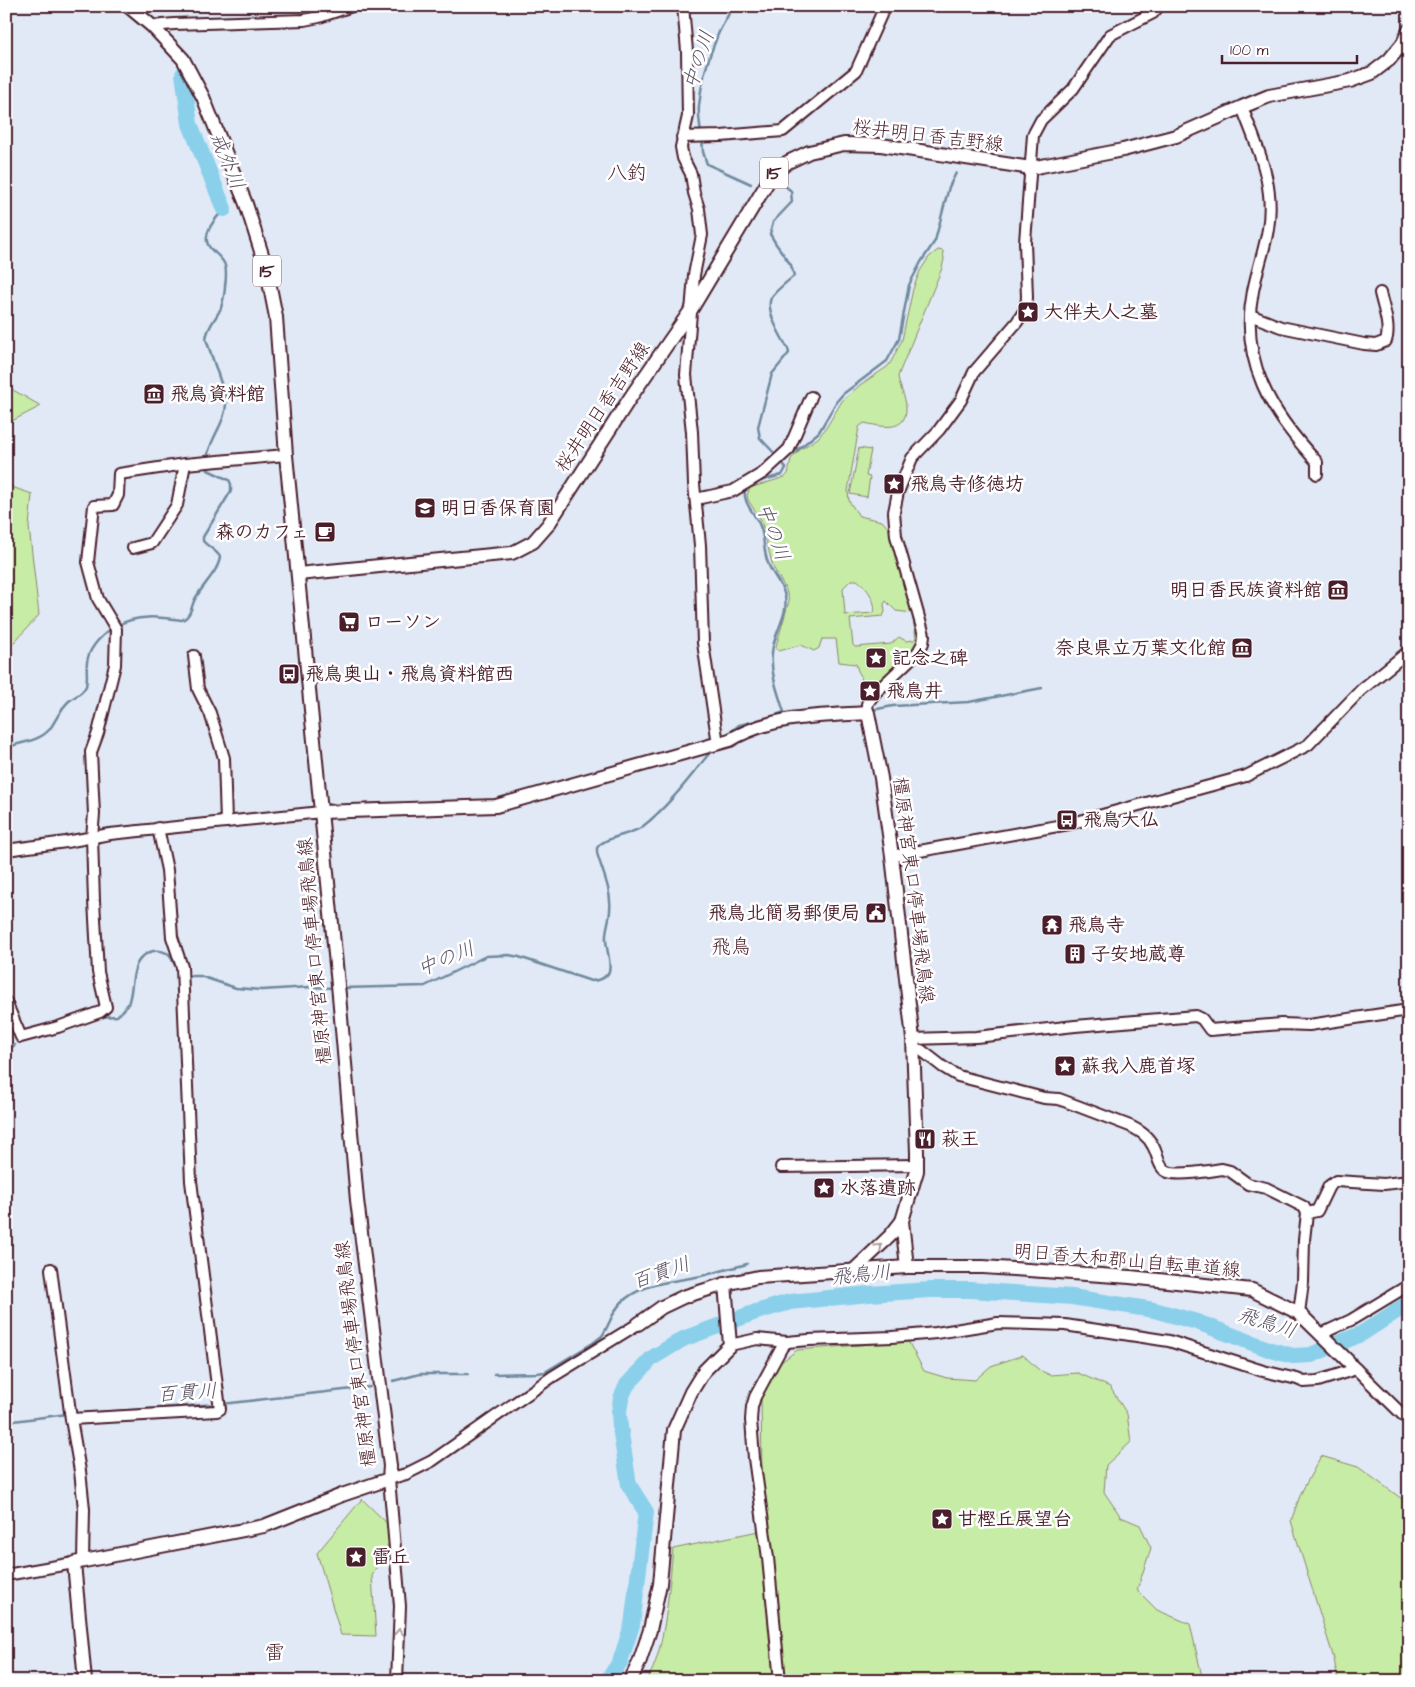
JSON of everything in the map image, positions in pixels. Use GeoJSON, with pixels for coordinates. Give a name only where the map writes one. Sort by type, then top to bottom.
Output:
{"type":"FeatureCollection","features":[{"type":"Feature","properties":{"kind":"main road","name":"15"},"geometry":{"type":"LineString","coordinates":[[128,6],[152,26],[183,58],[203,97],[246,204],[266,267],[276,317],[286,455],[298,574]]}},
{"type":"Feature","properties":{"kind":"main road","name":"桜井明日香吉野線"},"geometry":{"type":"LineString","coordinates":[[298,574],[512,553],[533,542],[548,525],[632,395],[691,310],[772,175],[788,162],[809,152],[844,144],[881,145],[1031,168],[1123,150],[1176,136],[1242,106],[1270,96],[1350,81],[1372,73],[1389,60],[1403,43],[1409,30]]}},
{"type":"Feature","properties":{"kind":"main road","name":"橿原神宮東口停車場飛鳥線"},"geometry":{"type":"LineString","coordinates":[[79,1562],[255,1528],[389,1478],[390,1466],[384,1411],[360,1235],[298,574]]}},
{"type":"Feature","properties":{"kind":"main road","name":"橿原神宮東口停車場飛鳥線"},"geometry":{"type":"LineString","coordinates":[[321,812],[496,806],[718,744],[730,740],[743,732],[791,718],[868,713],[881,778],[892,856],[913,1044],[916,1171],[902,1221],[907,1267]]}},
{"type":"Feature","properties":{"kind":"main road"},"geometry":{"type":"LineString","coordinates":[[854,1271],[891,1235],[902,1221]]}},
{"type":"Feature","properties":{"kind":"main road"},"geometry":{"type":"LineString","coordinates":[[638,1324],[662,1307],[683,1297],[758,1277],[907,1267]]}},
{"type":"Feature","properties":{"kind":"main road","name":"明日香大和郡山自転車道線"},"geometry":{"type":"LineString","coordinates":[[907,1267],[983,1267],[1130,1277],[1252,1290],[1299,1313],[1352,1365]]}},
{"type":"Feature","properties":{"kind":"main road"},"geometry":{"type":"LineString","coordinates":[[630,1681],[639,1663],[650,1630],[660,1584],[674,1430],[691,1392],[704,1371],[730,1341],[726,1284]]}},
{"type":"Feature","properties":{"kind":"main road"},"geometry":{"type":"LineString","coordinates":[[79,1562],[85,1681]]}},
{"type":"Feature","properties":{"kind":"street"},"geometry":{"type":"LineString","coordinates":[[152,26],[304,20],[352,6]]}},
{"type":"Feature","properties":{"kind":"street"},"geometry":{"type":"LineString","coordinates":[[683,6],[687,50],[688,116],[681,147],[700,209],[702,235],[694,275],[686,376],[700,545],[703,643],[718,744]]}},
{"type":"Feature","properties":{"kind":"street"},"geometry":{"type":"LineString","coordinates":[[682,137],[783,131],[856,71],[884,6]]}},
{"type":"Feature","properties":{"kind":"street"},"geometry":{"type":"LineString","coordinates":[[868,713],[867,704],[875,693],[918,652],[924,635],[896,536],[894,512],[898,492],[912,458],[939,430],[961,400],[974,372],[1017,322],[1026,308],[1025,242],[1032,135],[1042,120],[1074,89],[1110,35],[1153,13],[1159,6]]}},
{"type":"Feature","properties":{"kind":"street"},"geometry":{"type":"LineString","coordinates":[[1242,106],[1263,165],[1269,193],[1268,237],[1253,291],[1250,315],[1252,356],[1264,389],[1275,409],[1298,441],[1317,462],[1316,474]]}},
{"type":"Feature","properties":{"kind":"street"},"geometry":{"type":"LineString","coordinates":[[1250,315],[1281,327],[1376,345],[1386,342],[1388,337],[1386,317],[1380,293]]}},
{"type":"Feature","properties":{"kind":"street"},"geometry":{"type":"LineString","coordinates":[[696,499],[733,491],[763,473],[789,449],[811,397]]}},
{"type":"Feature","properties":{"kind":"street"},"geometry":{"type":"LineString","coordinates":[[6,1002],[22,1037],[100,1012],[106,1007],[98,972],[94,902],[92,837],[94,814],[91,752],[98,733],[115,665],[115,626],[98,599],[88,562],[94,506],[113,505],[118,495],[119,474],[185,464],[286,455]]}},
{"type":"Feature","properties":{"kind":"street"},"geometry":{"type":"LineString","coordinates":[[133,548],[152,543],[177,506],[185,464]]}},
{"type":"Feature","properties":{"kind":"street"},"geometry":{"type":"LineString","coordinates":[[892,856],[1068,824],[1193,792],[1246,776],[1308,744],[1360,690],[1409,652]]}},
{"type":"Feature","properties":{"kind":"street"},"geometry":{"type":"LineString","coordinates":[[194,656],[198,689],[210,713],[224,758],[226,822]]}},
{"type":"Feature","properties":{"kind":"street"},"geometry":{"type":"LineString","coordinates":[[6,850],[158,828],[321,812]]}},
{"type":"Feature","properties":{"kind":"street"},"geometry":{"type":"LineString","coordinates":[[70,1415],[217,1411],[220,1405],[191,1181],[182,967],[172,937],[167,870],[158,828]]}},
{"type":"Feature","properties":{"kind":"street"},"geometry":{"type":"LineString","coordinates":[[913,1044],[1053,1028],[1196,1016],[1202,1019],[1210,1030],[1281,1024],[1309,1025],[1409,1010]]}},
{"type":"Feature","properties":{"kind":"street"},"geometry":{"type":"LineString","coordinates":[[913,1044],[958,1076],[1044,1098],[1059,1099],[1130,1126],[1148,1138],[1161,1167],[1168,1172],[1177,1174],[1230,1171],[1248,1184],[1266,1188],[1300,1204],[1307,1213],[1303,1282],[1299,1313]]}},
{"type":"Feature","properties":{"kind":"street"},"geometry":{"type":"LineString","coordinates":[[781,1167],[916,1165]]}},
{"type":"Feature","properties":{"kind":"street"},"geometry":{"type":"LineString","coordinates":[[1307,1213],[1317,1211],[1329,1186],[1336,1181],[1384,1184],[1409,1181]]}},
{"type":"Feature","properties":{"kind":"street"},"geometry":{"type":"LineString","coordinates":[[6,1575],[79,1562],[84,1509],[51,1269]]}},
{"type":"Feature","properties":{"kind":"street"},"geometry":{"type":"LineString","coordinates":[[1319,1332],[1351,1320],[1409,1285]]}},
{"type":"Feature","properties":{"kind":"street"},"geometry":{"type":"LineString","coordinates":[[730,1341],[758,1339],[787,1342],[936,1334],[998,1322],[1065,1325],[1169,1341],[1304,1382],[1318,1381],[1352,1365],[1409,1420]]}},
{"type":"Feature","properties":{"kind":"street"},"geometry":{"type":"LineString","coordinates":[[397,1681],[400,1606],[389,1478],[406,1474],[432,1461],[552,1377],[638,1324]]}},
{"type":"Feature","properties":{"kind":"street"},"geometry":{"type":"LineString","coordinates":[[780,1681],[768,1558],[754,1458],[751,1420],[755,1396],[782,1347],[787,1342]]}},
{"type":"Feature","properties":{"kind":"green space"},"geometry":{"type":"Polygon","coordinates":[[[938,250],[943,251],[942,268],[898,376],[906,403],[905,416],[897,425],[877,426],[864,423],[859,427],[848,491],[849,501],[859,516],[882,521],[890,530],[914,603],[916,625],[920,635],[917,648],[872,690],[863,690],[861,676],[856,664],[839,662],[836,639],[822,639],[819,648],[814,651],[801,645],[779,651],[776,649],[789,601],[786,590],[773,567],[761,520],[748,500],[747,495],[750,488],[785,477],[788,474],[791,459],[801,449],[818,438],[842,401],[891,362],[902,340],[913,289],[920,271],[929,257],[938,250]],[[851,580],[843,588],[845,615],[874,613],[873,600],[868,591],[857,580],[851,580]],[[886,601],[883,616],[850,619],[853,645],[855,647],[891,644],[899,637],[906,641],[916,638],[912,613],[896,611],[886,601]]]}},
{"type":"Feature","properties":{"kind":"green space"},"geometry":{"type":"Polygon","coordinates":[[[6,386],[41,406],[6,424],[6,386]]]}},
{"type":"Feature","properties":{"kind":"green space"},"geometry":{"type":"Polygon","coordinates":[[[859,448],[871,450],[866,476],[870,477],[867,497],[850,494],[859,448]]]}},
{"type":"Feature","properties":{"kind":"green space"},"geometry":{"type":"Polygon","coordinates":[[[6,485],[32,494],[29,527],[39,615],[6,651],[6,485]]]}},
{"type":"Feature","properties":{"kind":"green space"},"geometry":{"type":"Polygon","coordinates":[[[908,1341],[924,1371],[947,1378],[975,1380],[991,1366],[1023,1355],[1039,1370],[1050,1375],[1078,1373],[1110,1387],[1127,1414],[1131,1442],[1106,1465],[1104,1492],[1121,1517],[1140,1525],[1151,1548],[1137,1590],[1157,1610],[1190,1624],[1203,1681],[646,1681],[653,1669],[666,1618],[673,1549],[768,1529],[762,1476],[761,1397],[780,1363],[797,1350],[908,1341]]]}},
{"type":"Feature","properties":{"kind":"green space"},"geometry":{"type":"Polygon","coordinates":[[[1321,1456],[1358,1467],[1409,1504],[1409,1681],[1338,1681],[1334,1659],[1291,1521],[1301,1493],[1321,1456]]]}},
{"type":"Feature","properties":{"kind":"green space"},"geometry":{"type":"Polygon","coordinates":[[[362,1499],[395,1531],[372,1576],[376,1636],[341,1635],[317,1553],[362,1499]]]}},
{"type":"Feature","properties":{"kind":"waterway","name":"中の川"},"geometry":{"type":"LineString","coordinates":[[701,133],[699,109],[703,80],[714,45],[732,6]]}},
{"type":"Feature","properties":{"kind":"waterway","name":"戒外川"},"geometry":{"type":"LineString","coordinates":[[183,74],[190,124],[224,209]]}},
{"type":"Feature","properties":{"kind":"waterway","name":"中の川"},"geometry":{"type":"LineString","coordinates":[[702,138],[703,152],[707,164],[751,184]]}},
{"type":"Feature","properties":{"kind":"waterway"},"geometry":{"type":"LineString","coordinates":[[783,462],[819,432],[843,394],[887,361],[899,339],[909,285],[935,241],[949,187],[956,173]]}},
{"type":"Feature","properties":{"kind":"waterway","name":"中の川"},"geometry":{"type":"LineString","coordinates":[[777,456],[760,438],[758,427],[772,374],[789,353],[770,310],[771,298],[794,276],[791,265],[770,234],[773,222],[792,202],[791,191],[783,184]]}},
{"type":"Feature","properties":{"kind":"waterway","name":"戒外川"},"geometry":{"type":"LineString","coordinates":[[207,458],[222,422],[226,406],[226,398],[206,339],[210,327],[221,308],[226,274],[224,263],[208,244],[207,233],[224,209]]}},
{"type":"Feature","properties":{"kind":"waterway","name":"中の川"},"geometry":{"type":"LineString","coordinates":[[756,482],[782,475],[786,468],[781,460]]}},
{"type":"Feature","properties":{"kind":"waterway","name":"戒外川"},"geometry":{"type":"LineString","coordinates":[[116,626],[140,618],[185,619],[197,595],[216,569],[220,557],[203,541],[203,537],[231,491],[231,484],[229,480],[208,470],[206,464]]}},
{"type":"Feature","properties":{"kind":"waterway","name":"中の川"},"geometry":{"type":"LineString","coordinates":[[745,488],[745,498],[762,531],[768,563],[783,589],[786,600],[784,616],[775,638],[772,653],[775,683],[784,712],[771,717]]}},
{"type":"Feature","properties":{"kind":"waterway","name":"戒外川"},"geometry":{"type":"LineString","coordinates":[[6,748],[40,737],[49,730],[66,704],[85,689],[87,662],[90,652],[99,639],[111,629]]}},
{"type":"Feature","properties":{"kind":"waterway"},"geometry":{"type":"LineString","coordinates":[[872,710],[893,706],[969,702],[1042,688]]}},
{"type":"Feature","properties":{"kind":"waterway","name":"中の川"},"geometry":{"type":"LineString","coordinates":[[726,736],[739,725],[761,720]]}},
{"type":"Feature","properties":{"kind":"waterway","name":"中の川"},"geometry":{"type":"LineString","coordinates":[[342,988],[425,986],[486,956],[509,955],[519,957],[591,981],[606,976],[610,966],[606,936],[610,903],[608,888],[597,848],[605,841],[637,830],[652,819],[679,791],[712,750]]}},
{"type":"Feature","properties":{"kind":"waterway","name":"中の川"},"geometry":{"type":"LineString","coordinates":[[100,1017],[117,1016],[126,1008],[135,968],[143,956],[150,952],[160,951],[169,954],[179,973]]}},
{"type":"Feature","properties":{"kind":"waterway","name":"中の川"},"geometry":{"type":"LineString","coordinates":[[186,976],[200,976],[236,988],[262,990],[310,987],[334,988]]}},
{"type":"Feature","properties":{"kind":"waterway","name":"中の川"},"geometry":{"type":"LineString","coordinates":[[6,1051],[15,1045]]}},
{"type":"Feature","properties":{"kind":"waterway","name":"百貫川"},"geometry":{"type":"LineString","coordinates":[[494,1374],[545,1372],[602,1336],[618,1307],[629,1296],[659,1284],[701,1276],[747,1264]]}},
{"type":"Feature","properties":{"kind":"waterway","name":"飛鳥川"},"geometry":{"type":"LineString","coordinates":[[607,1681],[620,1662],[632,1625],[646,1512],[629,1485],[620,1427],[619,1412],[621,1398],[627,1385],[652,1358],[683,1339],[756,1312],[790,1302],[869,1294],[930,1290],[971,1290],[1072,1297],[1154,1310],[1197,1322],[1271,1350],[1293,1356],[1311,1355],[1361,1334],[1409,1303]]}},
{"type":"Feature","properties":{"kind":"waterway","name":"百貫川"},"geometry":{"type":"LineString","coordinates":[[393,1381],[420,1374],[468,1374]]}},
{"type":"Feature","properties":{"kind":"waterway","name":"百貫川"},"geometry":{"type":"LineString","coordinates":[[222,1404],[370,1387]]}},
{"type":"Feature","properties":{"kind":"waterway","name":"百貫川"},"geometry":{"type":"LineString","coordinates":[[73,1414],[217,1404]]}},
{"type":"Feature","properties":{"kind":"waterway","name":"百貫川"},"geometry":{"type":"LineString","coordinates":[[6,1422],[67,1414]]}},
{"type":"Feature","properties":{"kind":"place","name":"大伴夫人之墓"},"geometry":{"type":"Point","coordinates":[1028,312]}},
{"type":"Feature","properties":{"kind":"place","name":"飛鳥資料館"},"geometry":{"type":"Point","coordinates":[154,394]}},
{"type":"Feature","properties":{"kind":"place","name":"飛鳥寺修徳坊"},"geometry":{"type":"Point","coordinates":[894,484]}},
{"type":"Feature","properties":{"kind":"place","name":"明日香保育園"},"geometry":{"type":"Point","coordinates":[425,508]}},
{"type":"Feature","properties":{"kind":"place","name":"森のカフェ"},"geometry":{"type":"Point","coordinates":[325,532]}},
{"type":"Feature","properties":{"kind":"place","name":"明日香民族資料館"},"geometry":{"type":"Point","coordinates":[1338,590]}},
{"type":"Feature","properties":{"kind":"place","name":"ローソン"},"geometry":{"type":"Point","coordinates":[349,622]}},
{"type":"Feature","properties":{"kind":"place","name":"奈良県立万葉文化館"},"geometry":{"type":"Point","coordinates":[1242,648]}},
{"type":"Feature","properties":{"kind":"place","name":"記念之碑"},"geometry":{"type":"Point","coordinates":[876,658]}},
{"type":"Feature","properties":{"kind":"place","name":"飛鳥奥山・飛鳥資料館西"},"geometry":{"type":"Point","coordinates":[289,674]}},
{"type":"Feature","properties":{"kind":"place","name":"飛鳥井"},"geometry":{"type":"Point","coordinates":[870,691]}},
{"type":"Feature","properties":{"kind":"place","name":"飛鳥大仏"},"geometry":{"type":"Point","coordinates":[1067,820]}},
{"type":"Feature","properties":{"kind":"place","name":"飛鳥北簡易郵便局"},"geometry":{"type":"Point","coordinates":[876,913]}},
{"type":"Feature","properties":{"kind":"place","name":"飛鳥寺"},"geometry":{"type":"Point","coordinates":[1052,925]}},
{"type":"Feature","properties":{"kind":"place","name":"子安地蔵尊"},"geometry":{"type":"Point","coordinates":[1075,954]}},
{"type":"Feature","properties":{"kind":"place","name":"蘇我入鹿首塚"},"geometry":{"type":"Point","coordinates":[1065,1066]}},
{"type":"Feature","properties":{"kind":"place","name":"萩王"},"geometry":{"type":"Point","coordinates":[925,1139]}},
{"type":"Feature","properties":{"kind":"place","name":"水落遺跡"},"geometry":{"type":"Point","coordinates":[824,1188]}},
{"type":"Feature","properties":{"kind":"place","name":"甘樫丘展望台"},"geometry":{"type":"Point","coordinates":[942,1519]}},
{"type":"Feature","properties":{"kind":"place","name":"雷丘"},"geometry":{"type":"Point","coordinates":[356,1557]}},
{"type":"Feature","properties":{"kind":"district","name":"八釣"},"geometry":{"type":"Point","coordinates":[627,173]}},
{"type":"Feature","properties":{"kind":"district","name":"飛鳥"},"geometry":{"type":"Point","coordinates":[731,947]}},
{"type":"Feature","properties":{"kind":"district","name":"雷"},"geometry":{"type":"Point","coordinates":[275,1653]}}]}
